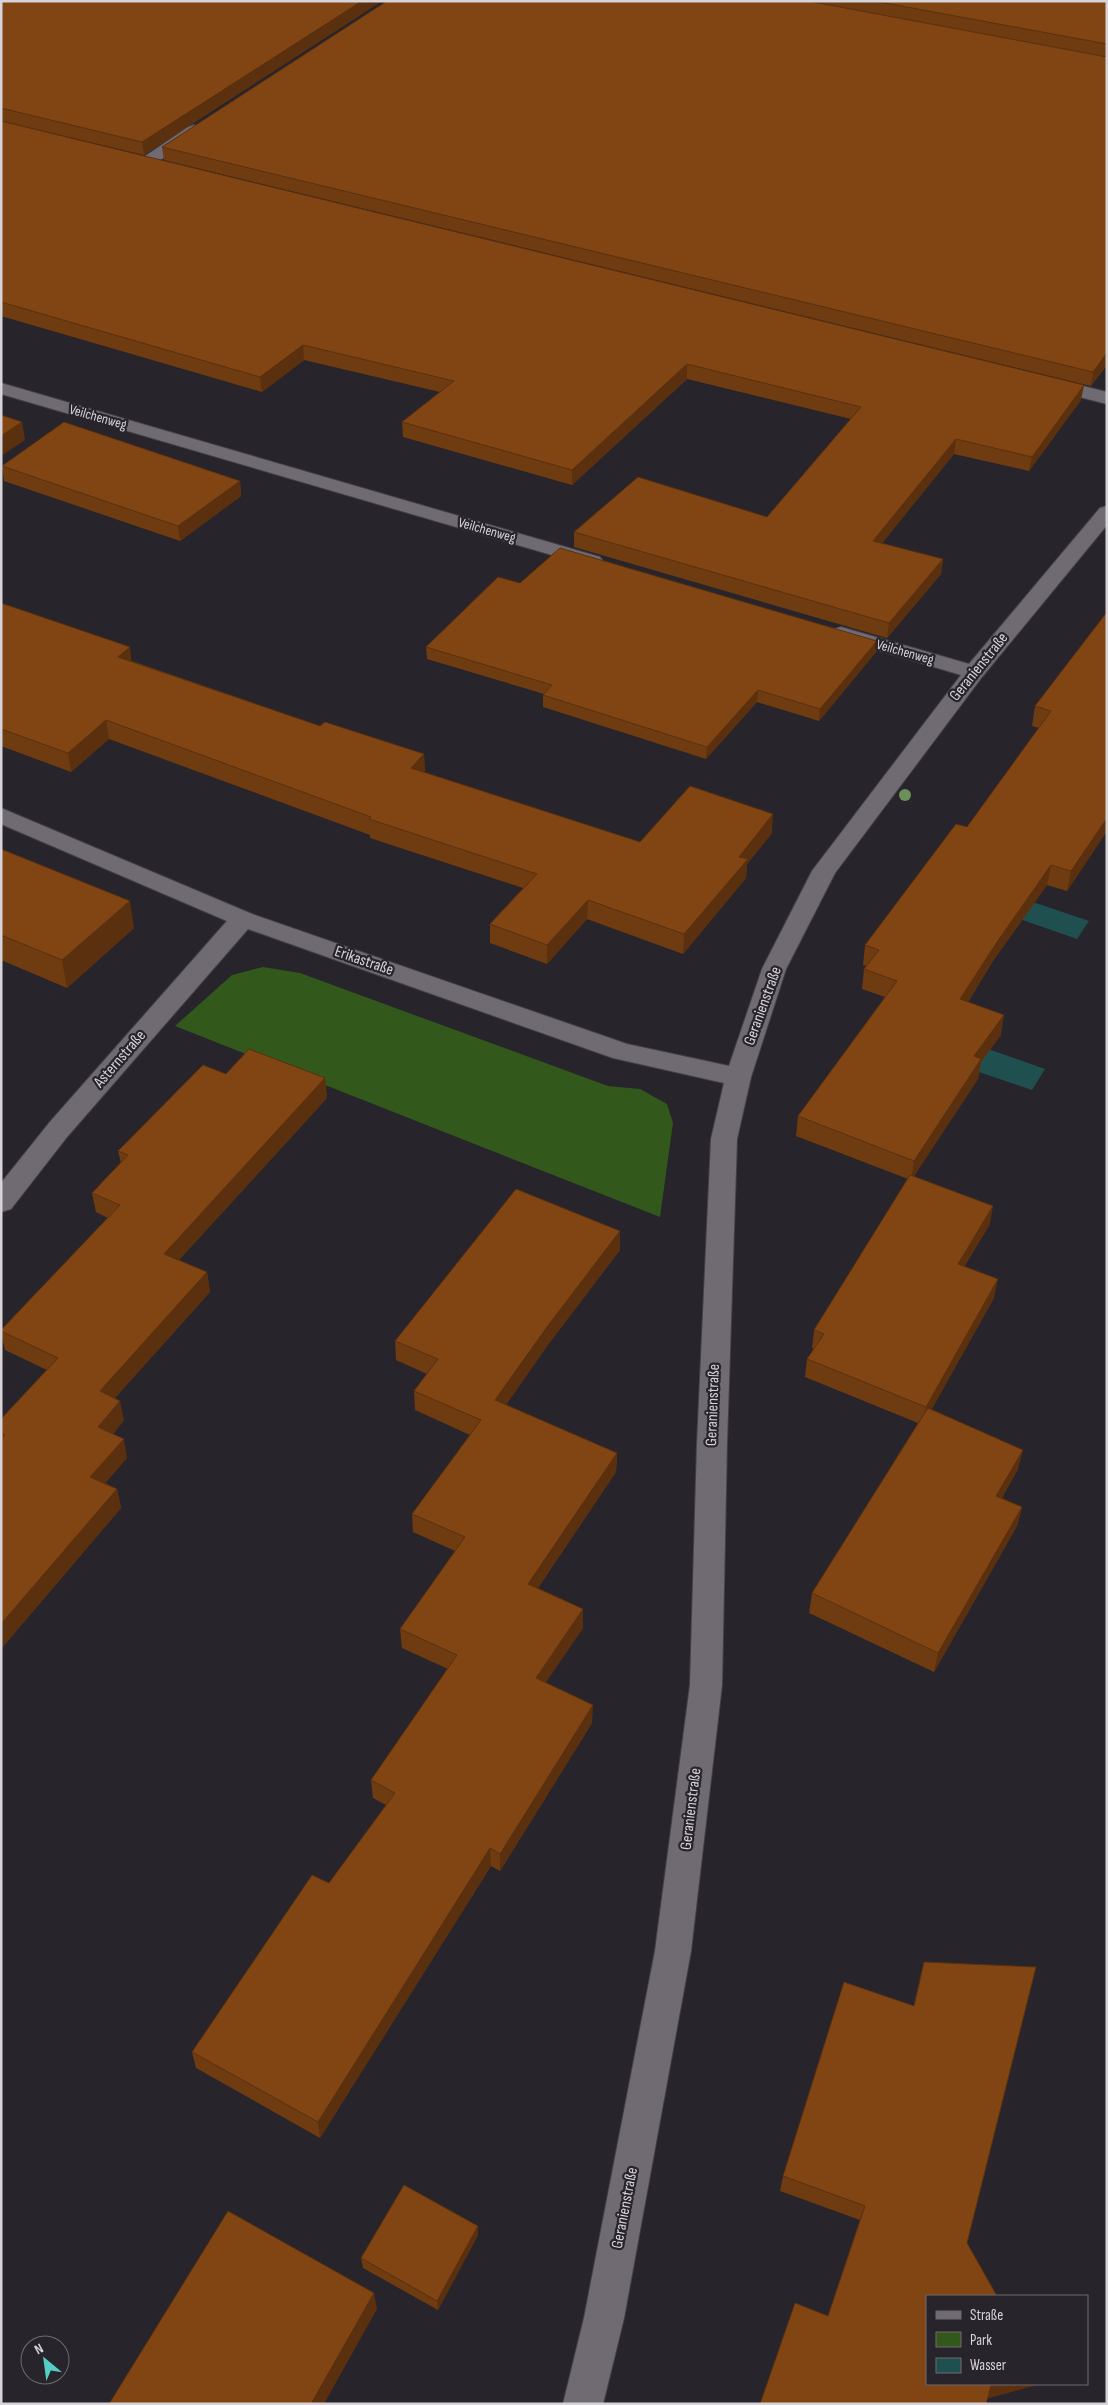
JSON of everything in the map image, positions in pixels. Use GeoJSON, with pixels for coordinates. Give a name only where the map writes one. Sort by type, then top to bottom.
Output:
{"type":"FeatureCollection","features":[{"type":"Feature","properties":{"kind":"street"},"geometry":{"type":"LineString","coordinates":[[147,162],[207,122]]}},
{"type":"Feature","properties":{"kind":"street"},"geometry":{"type":"LineString","coordinates":[[127,157],[165,166]]}},
{"type":"Feature","properties":{"kind":"street"},"geometry":{"type":"LineString","coordinates":[[1034,380],[1107,398]]}},
{"type":"Feature","properties":{"kind":"street","name":"Veilchenweg"},"geometry":{"type":"LineString","coordinates":[[1,388],[614,567]]}},
{"type":"Feature","properties":{"kind":"street","name":"Geranienstraße"},"geometry":{"type":"LineString","coordinates":[[583,2404],[604,2318],[673,1951],[706,1685],[712,1443],[724,1139],[738,1077],[774,969],[824,871],[974,672],[1107,512]]}},
{"type":"Feature","properties":{"kind":"street","name":"Veilchenweg"},"geometry":{"type":"LineString","coordinates":[[824,628],[974,672]]}},
{"type":"Feature","properties":{"kind":"street","name":"Erikastraße"},"geometry":{"type":"LineString","coordinates":[[1,815],[243,919],[622,1052],[738,1077]]}},
{"type":"Feature","properties":{"kind":"street","name":"Asternstraße"},"geometry":{"type":"LineString","coordinates":[[1,1202],[58,1130],[243,919]]}},
{"type":"Feature","properties":{"kind":"green space"},"geometry":{"type":"Polygon","coordinates":[[[263,967],[300,973],[608,1086],[640,1089],[667,1104],[673,1123],[660,1217],[175,1026],[232,975],[263,967]]]}},
{"type":"Feature","properties":{"kind":"water"},"geometry":{"type":"Polygon","coordinates":[[[1024,899],[1089,921],[1077,939],[1011,916],[1024,899]]]}},
{"type":"Feature","properties":{"kind":"water"},"geometry":{"type":"Polygon","coordinates":[[[977,1045],[1045,1069],[1032,1090],[964,1067],[977,1045]]]}},
{"type":"Feature","properties":{"kind":"building"},"geometry":{"type":"Polygon","coordinates":[[[1,1],[362,1],[142,142],[1,108],[1,1]]]}},
{"type":"Feature","properties":{"kind":"building"},"geometry":{"type":"Polygon","coordinates":[[[387,1],[808,1],[1107,57],[1107,353],[1093,372],[162,147],[387,1]]]}},
{"type":"Feature","properties":{"kind":"building"},"geometry":{"type":"Polygon","coordinates":[[[874,1],[1107,1],[1107,44],[874,1]]]}},
{"type":"Feature","properties":{"kind":"building"},"geometry":{"type":"Polygon","coordinates":[[[1,121],[1084,385],[1032,457],[956,439],[873,541],[943,559],[889,623],[574,532],[638,477],[767,517],[861,407],[687,364],[572,470],[402,422],[454,381],[303,345],[260,377],[1,302],[1,121]]]}},
{"type":"Feature","properties":{"kind":"building"},"geometry":{"type":"Polygon","coordinates":[[[1,415],[22,422],[1,436],[1,415]]]}},
{"type":"Feature","properties":{"kind":"building"},"geometry":{"type":"Polygon","coordinates":[[[64,422],[240,481],[178,526],[2,466],[64,422]]]}},
{"type":"Feature","properties":{"kind":"building"},"geometry":{"type":"Polygon","coordinates":[[[560,548],[877,641],[820,709],[758,690],[707,747],[543,695],[552,685],[426,647],[498,577],[520,583],[560,548]]]}},
{"type":"Feature","properties":{"kind":"building"},"geometry":{"type":"Polygon","coordinates":[[[1,603],[130,647],[118,657],[320,726],[325,722],[424,754],[411,768],[640,842],[690,786],[773,814],[739,857],[748,859],[684,934],[588,900],[547,945],[490,924],[537,874],[369,819],[371,817],[106,720],[68,753],[1,729],[1,603]]]}},
{"type":"Feature","properties":{"kind":"building"},"geometry":{"type":"Polygon","coordinates":[[[1107,612],[1107,818],[1071,871],[1051,865],[960,999],[1004,1015],[974,1056],[981,1059],[914,1161],[798,1116],[897,981],[864,969],[879,950],[865,945],[956,824],[967,827],[1051,711],[1035,706],[1107,612]]]}},
{"type":"Feature","properties":{"kind":"building"},"geometry":{"type":"Polygon","coordinates":[[[1,849],[130,901],[62,960],[1,935],[1,849]]]}},
{"type":"Feature","properties":{"kind":"building"},"geometry":{"type":"Polygon","coordinates":[[[249,1049],[325,1078],[164,1254],[207,1272],[100,1391],[120,1401],[98,1427],[124,1439],[90,1477],[117,1489],[1,1624],[1,1439],[5,1435],[1,1433],[1,1419],[58,1358],[1,1330],[120,1205],[92,1193],[128,1155],[118,1151],[203,1065],[226,1074],[249,1049]]]}},
{"type":"Feature","properties":{"kind":"building"},"geometry":{"type":"Polygon","coordinates":[[[910,1175],[993,1206],[958,1264],[998,1279],[926,1407],[807,1359],[824,1334],[814,1330],[910,1175]]]}},
{"type":"Feature","properties":{"kind":"building"},"geometry":{"type":"Polygon","coordinates":[[[516,1189],[620,1231],[547,1327],[495,1400],[617,1453],[528,1584],[583,1609],[536,1678],[593,1705],[500,1854],[490,1848],[318,2122],[192,2052],[312,1875],[329,1883],[395,1793],[371,1780],[457,1655],[400,1629],[465,1537],[412,1514],[481,1420],[414,1391],[438,1359],[395,1341],[516,1189]]]}},
{"type":"Feature","properties":{"kind":"building"},"geometry":{"type":"Polygon","coordinates":[[[928,1408],[1023,1450],[996,1496],[1022,1507],[938,1653],[812,1593],[928,1408]]]}},
{"type":"Feature","properties":{"kind":"building"},"geometry":{"type":"Polygon","coordinates":[[[924,1962],[1036,1967],[967,2243],[996,2295],[926,2295],[926,2385],[994,2385],[991,2386],[986,2404],[760,2404],[795,2303],[828,2316],[865,2206],[783,2176],[844,1982],[914,2006],[924,1962]]]}},
{"type":"Feature","properties":{"kind":"building"},"geometry":{"type":"Polygon","coordinates":[[[404,2185],[478,2226],[437,2301],[361,2258],[404,2185]]]}},
{"type":"Feature","properties":{"kind":"building"},"geometry":{"type":"Polygon","coordinates":[[[228,2211],[374,2293],[311,2404],[109,2404],[228,2211]]]}}]}
